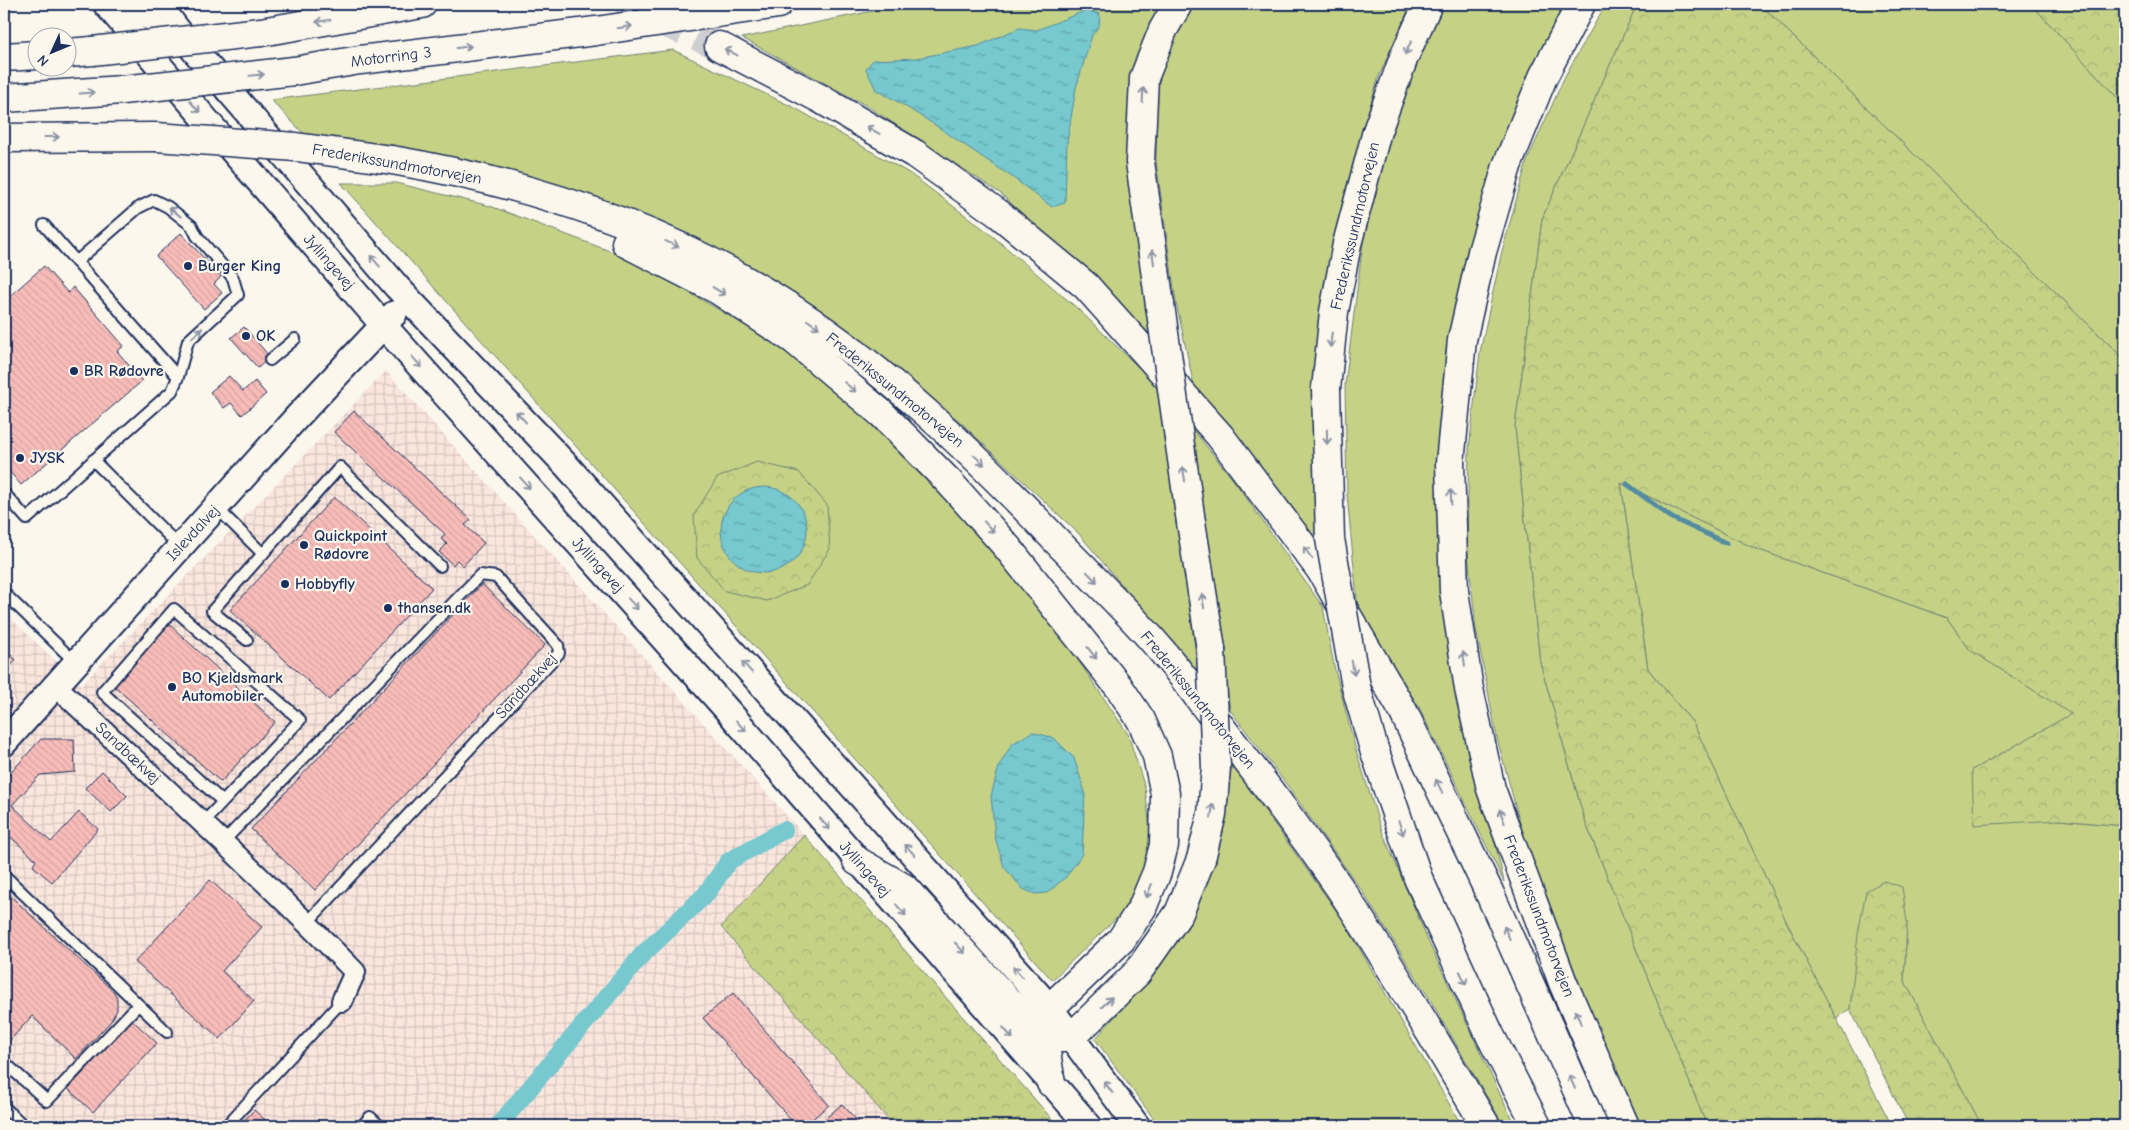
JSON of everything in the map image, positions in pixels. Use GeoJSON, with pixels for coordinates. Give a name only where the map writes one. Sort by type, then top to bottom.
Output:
{"type":"FeatureCollection","features":[{"type":"Feature","properties":{"kind":"highway"},"geometry":{"type":"LineString","coordinates":[[139,4],[148,14],[182,36]]}},
{"type":"Feature","properties":{"kind":"highway"},"geometry":{"type":"LineString","coordinates":[[80,52],[261,32],[422,4]]}},
{"type":"Feature","properties":{"kind":"highway","name":"Motorring 3"},"geometry":{"type":"LineString","coordinates":[[4,98],[122,90],[294,71],[360,60],[596,31],[778,4]]}},
{"type":"Feature","properties":{"kind":"highway"},"geometry":{"type":"LineString","coordinates":[[857,861],[904,888],[1007,1000],[1047,1021],[1058,1038],[1072,1036],[1137,973],[1179,913],[1202,858],[1212,814],[1216,767],[1211,649],[1140,162],[1144,78],[1163,30],[1178,4]]}},
{"type":"Feature","properties":{"kind":"highway","name":"Frederikssundmotorvejen"},"geometry":{"type":"LineString","coordinates":[[1428,4],[1404,56],[1377,131],[1348,244],[1334,312],[1326,388],[1330,539],[1356,687],[1374,749],[1418,878],[1490,1035],[1536,1126]]}},
{"type":"Feature","properties":{"kind":"highway","name":"Frederikssundmotorvejen"},"geometry":{"type":"LineString","coordinates":[[1581,4],[1543,76],[1507,166],[1482,252],[1462,340],[1450,463],[1454,591],[1469,689],[1492,789],[1563,983],[1625,1126]]}},
{"type":"Feature","properties":{"kind":"highway","name":"Frederikssundmotorvejen"},"geometry":{"type":"LineString","coordinates":[[719,46],[819,98],[915,154],[999,214],[1086,286],[1220,436],[1320,569],[1403,711],[1490,894],[1593,1126]]}},
{"type":"Feature","properties":{"kind":"highway"},"geometry":{"type":"LineString","coordinates":[[4,57],[28,56]]}},
{"type":"Feature","properties":{"kind":"highway","name":"Frederikssundmotorvejen"},"geometry":{"type":"LineString","coordinates":[[4,138],[156,137],[296,147],[392,160],[469,175],[540,193],[610,218],[677,246],[793,309],[845,346],[928,413],[982,462],[1165,654],[1279,802],[1340,889],[1394,973],[1486,1126]]}},
{"type":"Feature","properties":{"kind":"highway"},"geometry":{"type":"LineString","coordinates":[[469,175],[637,247],[718,290],[793,339],[882,414],[950,483],[1008,547],[1125,696],[1141,720],[1157,756],[1165,794],[1164,845],[1157,872],[1142,908],[1121,940],[1047,1021],[1051,1083]]}},
{"type":"Feature","properties":{"kind":"street","name":"Jyllingevej"},"geometry":{"type":"LineString","coordinates":[[106,4],[384,326],[716,698],[1089,1126]]}},
{"type":"Feature","properties":{"kind":"street"},"geometry":{"type":"LineString","coordinates":[[158,4],[182,36],[408,298],[566,465],[636,543],[1047,1021]]}},
{"type":"Feature","properties":{"kind":"street","name":"Islevdalvej"},"geometry":{"type":"LineString","coordinates":[[4,743],[297,417],[384,326],[408,298]]}},
{"type":"Feature","properties":{"kind":"street"},"geometry":{"type":"LineString","coordinates":[[384,326],[396,321],[407,323],[435,350],[511,432],[588,507],[636,543]]}},
{"type":"Feature","properties":{"kind":"street","name":"Sandbækvej"},"geometry":{"type":"LineString","coordinates":[[55,685],[223,842],[355,972],[342,1001]]}},
{"type":"Feature","properties":{"kind":"street"},"geometry":{"type":"LineString","coordinates":[[1072,1036],[1137,1126]]}},
{"type":"Feature","properties":{"kind":"lane"},"geometry":{"type":"LineString","coordinates":[[4,493],[27,519],[172,391],[188,341],[238,295],[233,278],[197,236],[192,226],[168,207],[154,200],[138,208],[76,262]]}},
{"type":"Feature","properties":{"kind":"lane"},"geometry":{"type":"LineString","coordinates":[[44,225],[178,377]]}},
{"type":"Feature","properties":{"kind":"lane"},"geometry":{"type":"LineString","coordinates":[[270,360],[295,339]]}},
{"type":"Feature","properties":{"kind":"lane"},"geometry":{"type":"LineString","coordinates":[[93,460],[180,547]]}},
{"type":"Feature","properties":{"kind":"lane"},"geometry":{"type":"LineString","coordinates":[[247,640],[212,611],[340,467],[440,566]]}},
{"type":"Feature","properties":{"kind":"lane"},"geometry":{"type":"LineString","coordinates":[[217,508],[263,554]]}},
{"type":"Feature","properties":{"kind":"lane","name":"Sandbækvej"},"geometry":{"type":"LineString","coordinates":[[223,842],[480,575],[496,577],[558,646],[559,653],[307,923]]}},
{"type":"Feature","properties":{"kind":"lane"},"geometry":{"type":"LineString","coordinates":[[4,593],[75,662]]}},
{"type":"Feature","properties":{"kind":"lane"},"geometry":{"type":"LineString","coordinates":[[203,823],[300,720],[174,609],[102,692],[222,801]]}},
{"type":"Feature","properties":{"kind":"lane"},"geometry":{"type":"LineString","coordinates":[[4,875],[167,1032]]}},
{"type":"Feature","properties":{"kind":"lane"},"geometry":{"type":"LineString","coordinates":[[226,1126],[342,1001]]}},
{"type":"Feature","properties":{"kind":"lane"},"geometry":{"type":"LineString","coordinates":[[4,1062],[47,1101],[138,1005]]}},
{"type":"Feature","properties":{"kind":"lane"},"geometry":{"type":"LineString","coordinates":[[4,1107],[24,1126]]}},
{"type":"Feature","properties":{"kind":"lane"},"geometry":{"type":"LineString","coordinates":[[362,1126],[370,1117],[380,1126]]}},
{"type":"Feature","properties":{"kind":"shaded area"},"geometry":{"type":"Polygon","coordinates":[[[386,371],[804,835],[721,928],[894,1126],[4,1126],[4,612],[81,685],[386,371]]]}},
{"type":"Feature","properties":{"kind":"green space"},"geometry":{"type":"Polygon","coordinates":[[[907,4],[1163,4],[1132,77],[1153,337],[1000,193],[867,106],[742,38],[907,4]]]}},
{"type":"Feature","properties":{"kind":"green space"},"geometry":{"type":"Polygon","coordinates":[[[1189,4],[1411,4],[1379,76],[1346,188],[1318,324],[1312,407],[1319,546],[1195,391],[1176,302],[1156,161],[1157,77],[1189,4]]]}},
{"type":"Feature","properties":{"kind":"green space"},"geometry":{"type":"Polygon","coordinates":[[[1442,4],[1568,4],[1528,79],[1495,156],[1447,346],[1437,478],[1441,604],[1504,882],[1419,707],[1358,609],[1347,495],[1345,385],[1363,242],[1385,142],[1415,59],[1442,4]]]}},
{"type":"Feature","properties":{"kind":"green space"},"geometry":{"type":"Polygon","coordinates":[[[1606,4],[1637,4],[1542,219],[1515,427],[1540,662],[1585,821],[1707,1126],[1636,1126],[1585,1005],[1527,849],[1497,738],[1476,629],[1467,545],[1469,449],[1480,352],[1501,255],[1527,161],[1565,76],[1606,4]]]}},
{"type":"Feature","properties":{"kind":"green space"},"geometry":{"type":"Polygon","coordinates":[[[1637,4],[1760,4],[2125,360],[2125,826],[2059,820],[1974,825],[1972,770],[2071,714],[1970,650],[1947,618],[1754,548],[1621,483],[1648,669],[1693,723],[1787,923],[1892,1126],[1707,1126],[1585,821],[1540,662],[1515,427],[1542,219],[1637,4]]]}},
{"type":"Feature","properties":{"kind":"green space"},"geometry":{"type":"Polygon","coordinates":[[[1760,4],[2031,4],[2125,106],[2125,360],[1760,4]]]}},
{"type":"Feature","properties":{"kind":"green space"},"geometry":{"type":"Polygon","coordinates":[[[2031,4],[2125,4],[2125,106],[2031,4]]]}},
{"type":"Feature","properties":{"kind":"green space"},"geometry":{"type":"Polygon","coordinates":[[[673,50],[795,108],[909,173],[989,233],[1078,309],[1160,388],[1199,677],[1079,534],[958,420],[787,290],[602,200],[440,157],[305,135],[271,100],[673,50]]]}},
{"type":"Feature","properties":{"kind":"green space"},"geometry":{"type":"Polygon","coordinates":[[[341,183],[396,183],[490,206],[631,259],[778,344],[882,431],[977,531],[1072,651],[1128,734],[1145,788],[1152,845],[1128,907],[1052,980],[341,183]]]}},
{"type":"Feature","properties":{"kind":"green space"},"geometry":{"type":"Polygon","coordinates":[[[1191,427],[1235,482],[1323,607],[1334,666],[1355,747],[1380,826],[1429,943],[1515,1126],[1504,1126],[1428,996],[1362,891],[1287,785],[1230,710],[1191,427]]]}},
{"type":"Feature","properties":{"kind":"green space"},"geometry":{"type":"Polygon","coordinates":[[[757,462],[799,472],[827,505],[830,549],[807,585],[767,601],[725,591],[697,558],[694,515],[717,478],[757,462]],[[783,491],[807,527],[800,506],[783,491]]]}},
{"type":"Feature","properties":{"kind":"green space"},"geometry":{"type":"Polygon","coordinates":[[[1621,483],[1754,548],[1947,618],[1970,650],[2072,714],[1972,770],[2059,820],[2125,826],[2125,1126],[1982,1126],[1904,980],[1907,922],[1866,891],[1850,1009],[1836,1018],[1787,923],[1693,723],[1648,669],[1621,483]]]}},
{"type":"Feature","properties":{"kind":"green space"},"geometry":{"type":"Polygon","coordinates":[[[1232,765],[1343,920],[1462,1126],[1159,1126],[1095,1039],[1151,976],[1191,917],[1214,865],[1232,765]]]}},
{"type":"Feature","properties":{"kind":"green space"},"geometry":{"type":"Polygon","coordinates":[[[804,835],[1058,1126],[894,1126],[721,927],[804,835]]]}},
{"type":"Feature","properties":{"kind":"green space"},"geometry":{"type":"Polygon","coordinates":[[[1884,881],[1902,887],[1907,922],[1904,980],[1982,1126],[1909,1126],[1850,1009],[1858,934],[1866,891],[1884,881]]]}},
{"type":"Feature","properties":{"kind":"water"},"geometry":{"type":"Polygon","coordinates":[[[1087,10],[1100,14],[1099,26],[1092,35],[1076,88],[1067,142],[1065,203],[1052,207],[1012,177],[935,125],[876,90],[866,69],[873,60],[917,58],[978,46],[1019,28],[1037,30],[1087,10]]]}},
{"type":"Feature","properties":{"kind":"water"},"geometry":{"type":"Polygon","coordinates":[[[764,487],[780,491],[794,500],[803,514],[807,530],[803,546],[794,560],[780,569],[764,573],[748,569],[734,560],[725,546],[721,530],[725,514],[734,500],[748,491],[764,487]]]}},
{"type":"Feature","properties":{"kind":"water"},"geometry":{"type":"Polygon","coordinates":[[[1032,732],[1054,738],[1074,758],[1085,792],[1082,854],[1066,877],[1047,893],[1035,894],[1023,889],[1004,867],[995,837],[991,796],[999,766],[1012,744],[1032,732]]]}},
{"type":"Feature","properties":{"kind":"building","name":"Burger King"},"geometry":{"type":"Polygon","coordinates":[[[181,233],[221,277],[214,284],[222,293],[204,309],[156,256],[181,233]]]}},
{"type":"Feature","properties":{"kind":"building"},"geometry":{"type":"Polygon","coordinates":[[[44,266],[68,293],[73,287],[124,346],[117,351],[142,381],[21,485],[4,465],[4,301],[44,266]]]}},
{"type":"Feature","properties":{"kind":"building"},"geometry":{"type":"Polygon","coordinates":[[[244,327],[270,357],[258,368],[231,338],[244,327]]]}},
{"type":"Feature","properties":{"kind":"building"},"geometry":{"type":"Polygon","coordinates":[[[229,376],[243,391],[255,381],[266,394],[242,415],[231,403],[224,408],[210,392],[229,376]]]}},
{"type":"Feature","properties":{"kind":"building"},"geometry":{"type":"Polygon","coordinates":[[[354,411],[471,520],[465,525],[484,543],[463,566],[457,560],[453,565],[439,552],[447,544],[441,539],[445,534],[334,432],[354,411]]]}},
{"type":"Feature","properties":{"kind":"building"},"geometry":{"type":"Polygon","coordinates":[[[334,497],[432,588],[329,700],[230,610],[334,497]]]}},
{"type":"Feature","properties":{"kind":"building"},"geometry":{"type":"Polygon","coordinates":[[[482,584],[545,645],[315,890],[251,829],[482,584]]]}},
{"type":"Feature","properties":{"kind":"building"},"geometry":{"type":"Polygon","coordinates":[[[169,624],[275,722],[221,782],[112,684],[169,624]]]}},
{"type":"Feature","properties":{"kind":"building"},"geometry":{"type":"Polygon","coordinates":[[[4,648],[16,660],[4,673],[4,648]]]}},
{"type":"Feature","properties":{"kind":"building"},"geometry":{"type":"Polygon","coordinates":[[[41,739],[74,739],[75,772],[40,775],[12,805],[51,842],[79,812],[98,829],[52,882],[33,866],[36,860],[4,831],[4,780],[41,739]]]}},
{"type":"Feature","properties":{"kind":"building"},"geometry":{"type":"Polygon","coordinates":[[[102,771],[127,796],[111,812],[85,788],[102,771]]]}},
{"type":"Feature","properties":{"kind":"building"},"geometry":{"type":"Polygon","coordinates":[[[210,880],[262,927],[222,971],[254,1001],[220,1039],[135,962],[210,880]]]}},
{"type":"Feature","properties":{"kind":"building"},"geometry":{"type":"Polygon","coordinates":[[[4,890],[114,992],[117,998],[117,1010],[111,1021],[76,1059],[32,1016],[4,1047],[4,890]]]}},
{"type":"Feature","properties":{"kind":"building"},"geometry":{"type":"Polygon","coordinates":[[[733,993],[829,1105],[804,1126],[796,1126],[703,1018],[733,993]]]}},
{"type":"Feature","properties":{"kind":"building"},"geometry":{"type":"Polygon","coordinates":[[[132,1020],[157,1043],[93,1112],[68,1089],[132,1020]]]}},
{"type":"Feature","properties":{"kind":"building"},"geometry":{"type":"Polygon","coordinates":[[[842,1104],[862,1126],[817,1126],[842,1104]]]}},
{"type":"Feature","properties":{"kind":"building"},"geometry":{"type":"Polygon","coordinates":[[[254,1110],[272,1126],[239,1126],[254,1110]]]}},
{"type":"Feature","properties":{"kind":"building"},"geometry":{"type":"Polygon","coordinates":[[[4,1116],[15,1126],[4,1126],[4,1116]]]}},
{"type":"Feature","properties":{"kind":"waterway"},"geometry":{"type":"LineString","coordinates":[[1627,484],[1672,518],[1726,543]]}},
{"type":"Feature","properties":{"kind":"waterway"},"geometry":{"type":"LineString","coordinates":[[498,1126],[642,955],[706,894],[729,861],[784,830]]}},
{"type":"Feature","properties":{"kind":"tunnel"},"geometry":{"type":"LineString","coordinates":[[619,4],[719,46]]}},
{"type":"Feature","properties":{"kind":"place","name":"Burger King"},"geometry":{"type":"Point","coordinates":[188,266]}},
{"type":"Feature","properties":{"kind":"place","name":"OK"},"geometry":{"type":"Point","coordinates":[246,336]}},
{"type":"Feature","properties":{"kind":"place","name":"BR Rødovre"},"geometry":{"type":"Point","coordinates":[74,371]}},
{"type":"Feature","properties":{"kind":"place","name":"JYSK"},"geometry":{"type":"Point","coordinates":[20,458]}},
{"type":"Feature","properties":{"kind":"place","name":"Quickpoint Rødovre"},"geometry":{"type":"Point","coordinates":[304,545]}},
{"type":"Feature","properties":{"kind":"place","name":"Hobbyfly"},"geometry":{"type":"Point","coordinates":[285,584]}},
{"type":"Feature","properties":{"kind":"place","name":"thansen.dk"},"geometry":{"type":"Point","coordinates":[388,608]}},
{"type":"Feature","properties":{"kind":"place","name":"BO Kjeldsmark Automobiler"},"geometry":{"type":"Point","coordinates":[172,687]}}]}
